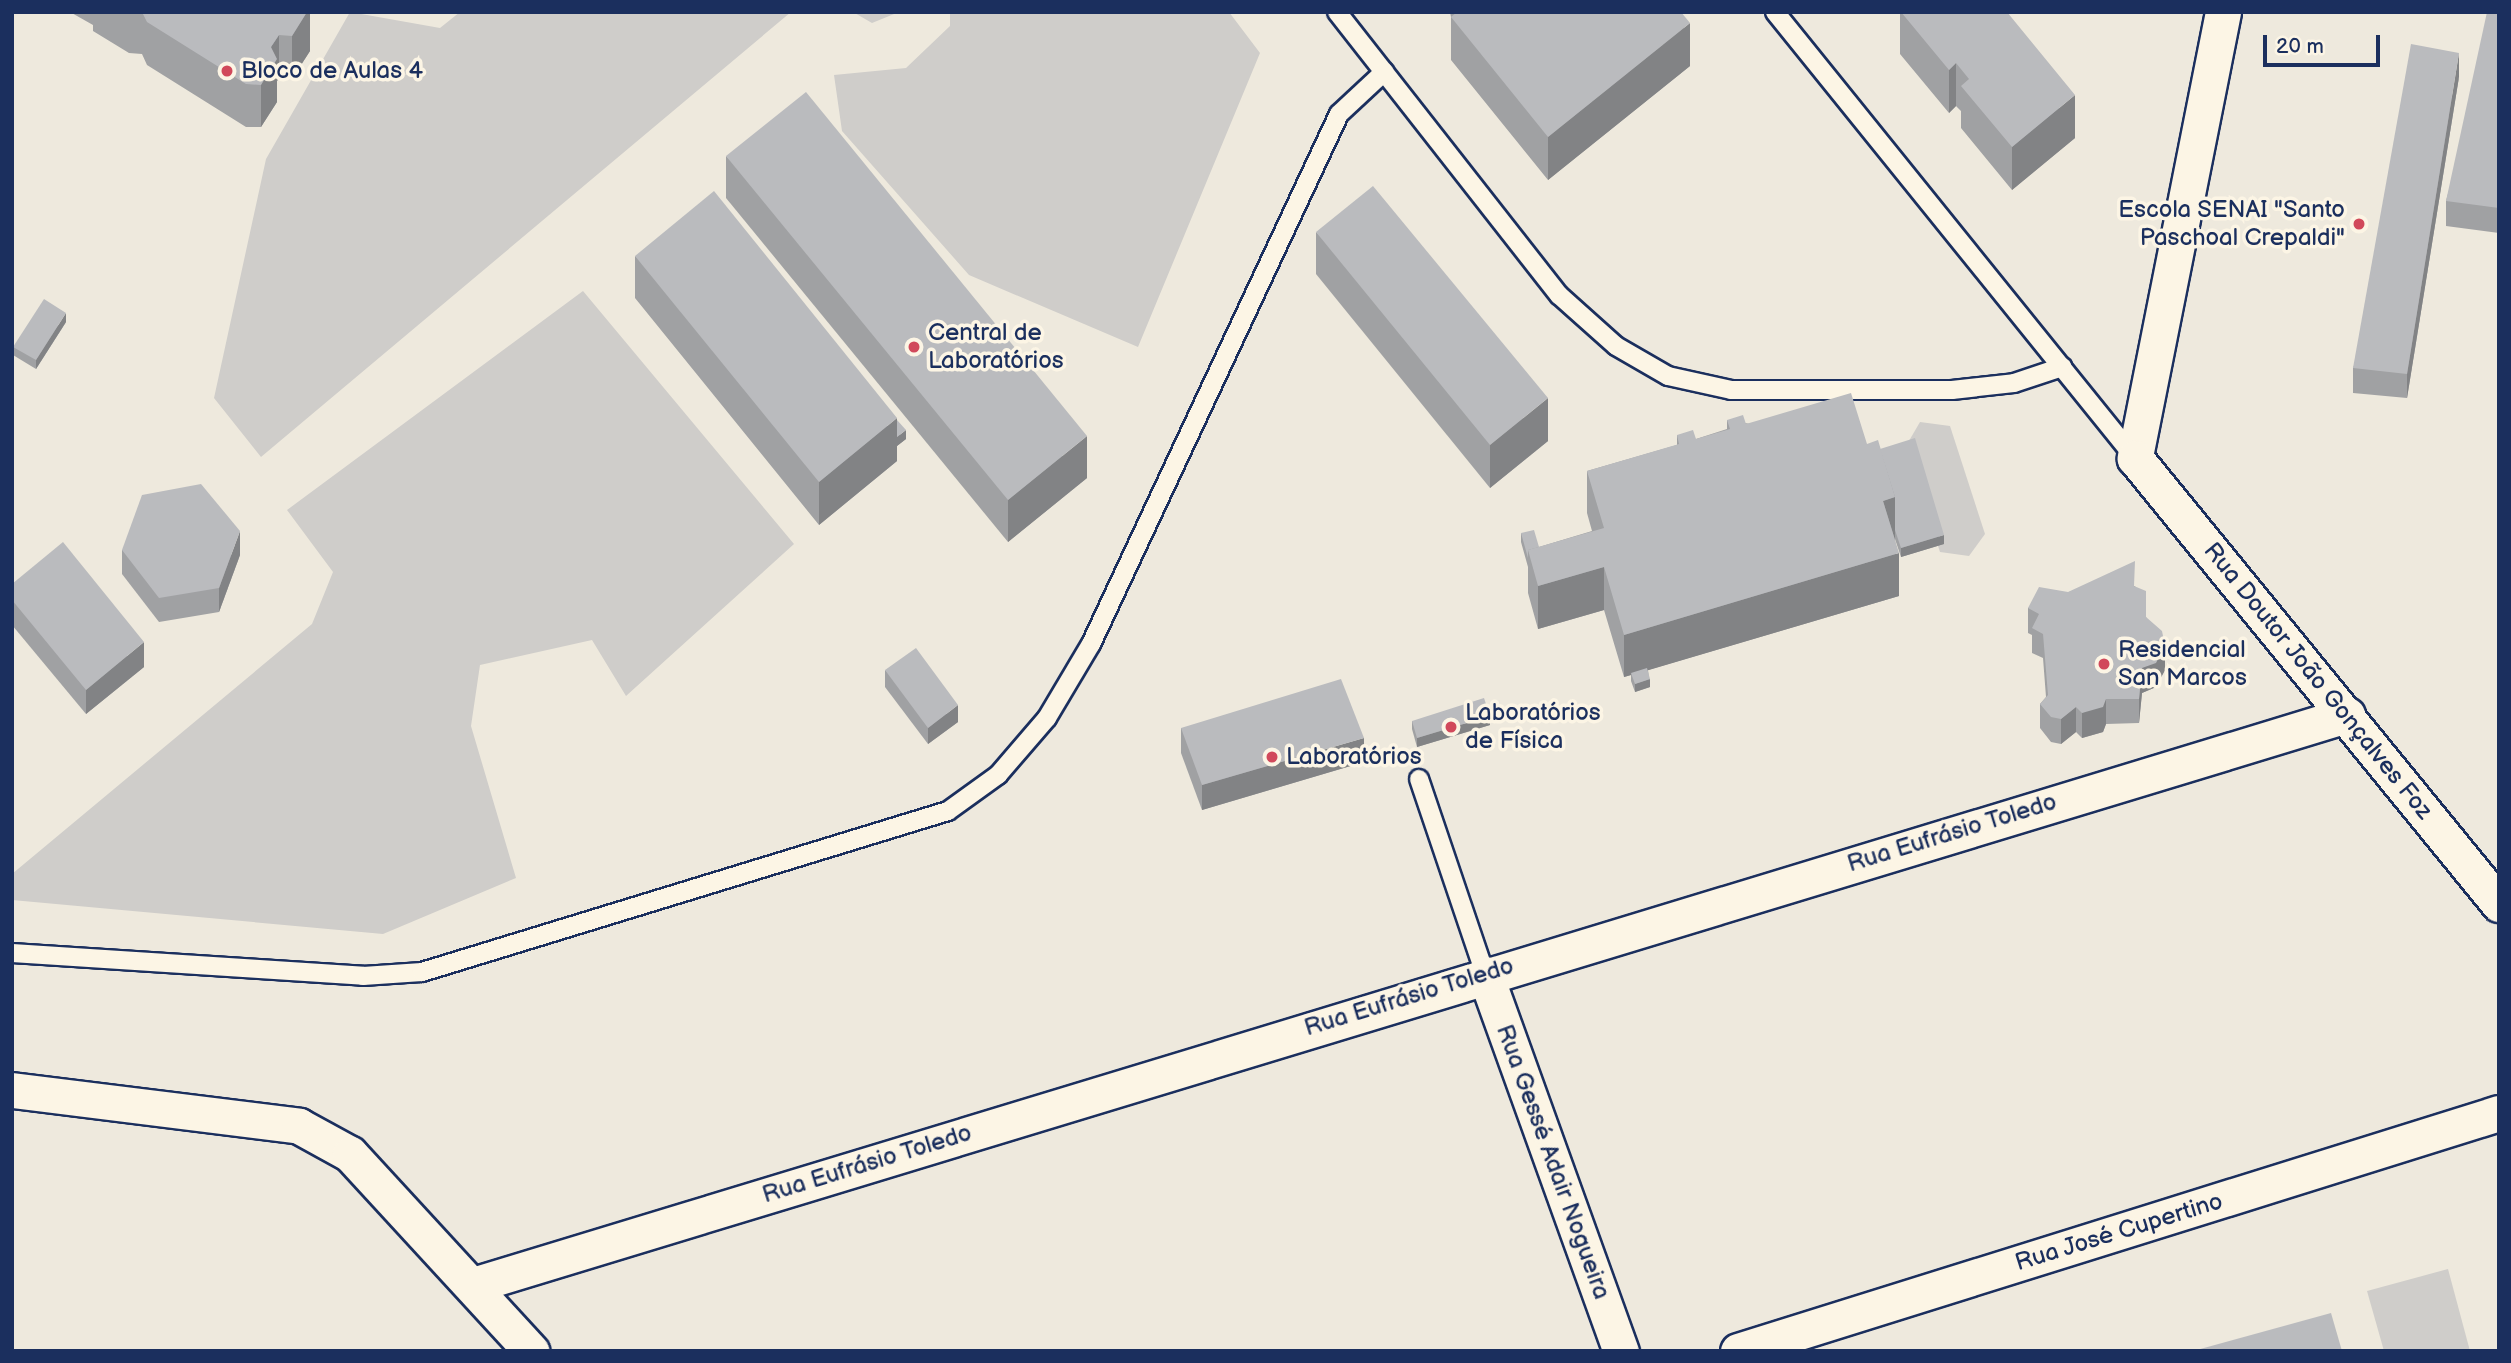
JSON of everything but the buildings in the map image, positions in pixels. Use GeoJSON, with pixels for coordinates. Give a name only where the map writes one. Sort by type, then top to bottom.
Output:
{"type":"FeatureCollection","features":[{"type":"Feature","properties":{"kind":"street"},"geometry":{"type":"LineString","coordinates":[[2135,458],[2223,12]]}},
{"type":"Feature","properties":{"kind":"street","name":"Rua Doutor João Gonçalves Foz"},"geometry":{"type":"LineString","coordinates":[[2135,458],[2499,904]]}},
{"type":"Feature","properties":{"kind":"street","name":"Rua Eufrásio Toledo"},"geometry":{"type":"LineString","coordinates":[[473,1285],[1485,974],[2347,715]]}},
{"type":"Feature","properties":{"kind":"street","name":"Rua Gessé Adair Nogueira"},"geometry":{"type":"LineString","coordinates":[[1485,974],[1621,1351]]}},
{"type":"Feature","properties":{"kind":"street"},"geometry":{"type":"LineString","coordinates":[[12,1090],[299,1126],[350,1154],[531,1351]]}},
{"type":"Feature","properties":{"kind":"street","name":"Rua José Cupertino"},"geometry":{"type":"LineString","coordinates":[[1751,1349],[2499,1113]]}},
{"type":"Feature","properties":{"kind":"lane"},"geometry":{"type":"LineString","coordinates":[[1337,12],[1559,295],[1616,346],[1668,376],[1731,390],[1952,390],[2014,383],[2062,367]]}},
{"type":"Feature","properties":{"kind":"lane"},"geometry":{"type":"LineString","coordinates":[[1775,12],[2135,458]]}},
{"type":"Feature","properties":{"kind":"lane"},"geometry":{"type":"LineString","coordinates":[[12,953],[363,976],[422,972],[948,811],[998,775],[1054,708],[1116,600],[1339,114],[1384,72]]}},
{"type":"Feature","properties":{"kind":"lane"},"geometry":{"type":"LineString","coordinates":[[1419,779],[1485,974]]}},
{"type":"Feature","properties":{"kind":"shaded area"},"geometry":{"type":"Polygon","coordinates":[[[350,12],[440,28],[460,12],[791,12],[261,457],[214,398],[266,159],[350,12]]]}},
{"type":"Feature","properties":{"kind":"shaded area"},"geometry":{"type":"Polygon","coordinates":[[[853,12],[899,12],[872,23],[853,12]]]}},
{"type":"Feature","properties":{"kind":"shaded area"},"geometry":{"type":"Polygon","coordinates":[[[950,12],[1229,12],[1260,53],[1138,347],[969,275],[842,131],[834,75],[906,68],[950,26],[950,12]]]}},
{"type":"Feature","properties":{"kind":"shaded area"},"geometry":{"type":"Polygon","coordinates":[[[583,291],[794,544],[626,696],[592,640],[480,665],[471,726],[516,878],[383,934],[12,900],[12,874],[312,624],[333,572],[287,510],[583,291]]]}},
{"type":"Feature","properties":{"kind":"shaded area"},"geometry":{"type":"Polygon","coordinates":[[[1920,422],[1950,426],[1985,534],[1969,556],[1940,552],[1906,446],[1920,422]]]}},
{"type":"Feature","properties":{"kind":"shaded area"},"geometry":{"type":"Polygon","coordinates":[[[2448,1269],[2470,1351],[2384,1351],[2367,1291],[2448,1269]]]}},
{"type":"Feature","properties":{"kind":"place","name":"Bloco de Aulas 4"},"geometry":{"type":"Point","coordinates":[227,71]}},
{"type":"Feature","properties":{"kind":"place","name":"Escola SENAI \"Santo Paschoal Crepaldi\""},"geometry":{"type":"Point","coordinates":[2359,224]}},
{"type":"Feature","properties":{"kind":"place","name":"Central de Laboratórios"},"geometry":{"type":"Point","coordinates":[914,347]}},
{"type":"Feature","properties":{"kind":"place","name":"Residencial San Marcos"},"geometry":{"type":"Point","coordinates":[2104,664]}},
{"type":"Feature","properties":{"kind":"place","name":"Laboratórios de Física"},"geometry":{"type":"Point","coordinates":[1451,727]}},
{"type":"Feature","properties":{"kind":"place","name":"Laboratórios"},"geometry":{"type":"Point","coordinates":[1272,757]}}]}
